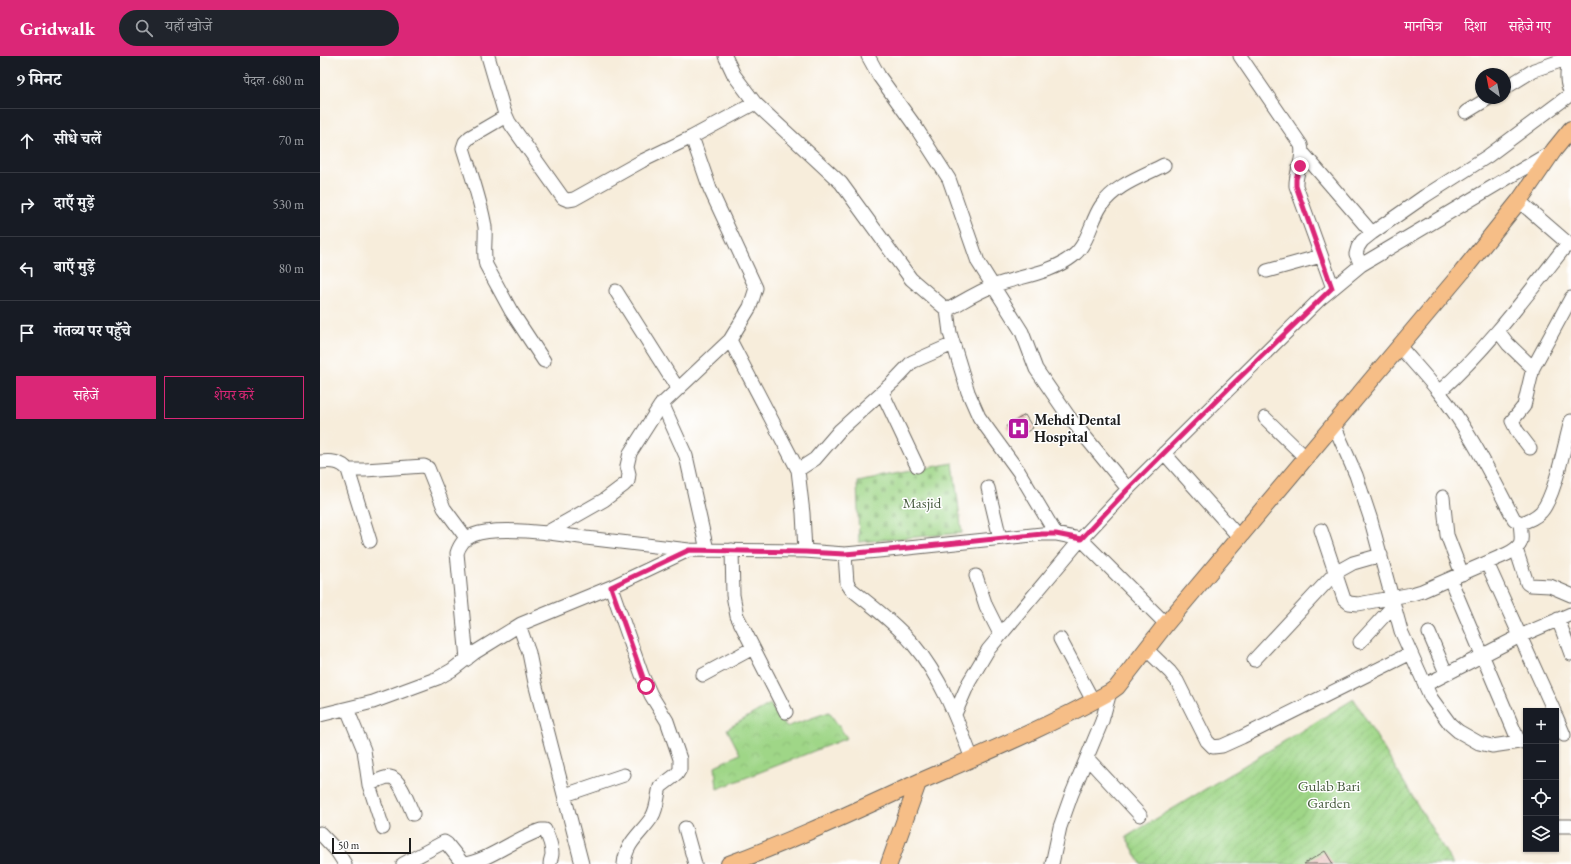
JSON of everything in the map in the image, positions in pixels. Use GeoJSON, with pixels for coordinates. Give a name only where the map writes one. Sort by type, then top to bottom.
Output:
{"type":"FeatureCollection","features":[{"type":"Feature","properties":{"kind":"main road"},"geometry":{"type":"LineString","coordinates":[[729,864],[851,814],[972,759],[1093,702],[1117,687],[1166,624],[1400,347],[1519,200],[1554,150],[1571,129]]}},
{"type":"Feature","properties":{"kind":"main road"},"geometry":{"type":"LineString","coordinates":[[889,864],[918,783]]}},
{"type":"Feature","properties":{"kind":"street"},"geometry":{"type":"LineString","coordinates":[[488,56],[506,116],[563,198],[568,200],[642,161],[692,137],[754,103]]}},
{"type":"Feature","properties":{"kind":"street"},"geometry":{"type":"LineString","coordinates":[[725,56],[734,75],[754,103],[840,183],[859,206],[911,279],[947,310],[953,344],[968,392],[979,416],[1019,472],[1056,534]]}},
{"type":"Feature","properties":{"kind":"street"},"geometry":{"type":"LineString","coordinates":[[868,56],[879,76],[915,126],[949,179],[978,262],[1022,332],[1036,369],[1068,417],[1128,489]]}},
{"type":"Feature","properties":{"kind":"street"},"geometry":{"type":"LineString","coordinates":[[1240,56],[1301,145],[1303,153],[1372,233]]}},
{"type":"Feature","properties":{"kind":"street"},"geometry":{"type":"LineString","coordinates":[[1362,265],[1356,254],[1362,241],[1425,196],[1488,156],[1571,93],[1567,86],[1566,78],[1569,57],[1534,70],[1511,84]]}},
{"type":"Feature","properties":{"kind":"street"},"geometry":{"type":"LineString","coordinates":[[1466,112],[1479,104]]}},
{"type":"Feature","properties":{"kind":"street"},"geometry":{"type":"LineString","coordinates":[[506,116],[470,137],[465,142],[463,148],[483,219],[485,237],[484,257],[486,265],[511,311],[544,361]]}},
{"type":"Feature","properties":{"kind":"street"},"geometry":{"type":"LineString","coordinates":[[546,533],[604,500],[624,485],[628,480],[629,474],[627,466],[630,453],[662,402],[730,340],[750,307],[756,288],[710,189],[692,137]]}},
{"type":"Feature","properties":{"kind":"street"},"geometry":{"type":"LineString","coordinates":[[955,714],[979,664],[988,650],[1081,539],[1164,453],[1332,288],[1362,265],[1554,150]]}},
{"type":"Feature","properties":{"kind":"street"},"geometry":{"type":"LineString","coordinates":[[1303,153],[1296,179],[1296,186],[1332,288]]}},
{"type":"Feature","properties":{"kind":"street"},"geometry":{"type":"LineString","coordinates":[[947,310],[993,286],[1045,271],[1069,259],[1079,250],[1101,206],[1113,193],[1120,187],[1164,165]]}},
{"type":"Feature","properties":{"kind":"street"},"geometry":{"type":"LineString","coordinates":[[1439,392],[1461,372],[1498,331],[1569,245],[1519,200]]}},
{"type":"Feature","properties":{"kind":"street"},"geometry":{"type":"LineString","coordinates":[[1267,271],[1321,256]]}},
{"type":"Feature","properties":{"kind":"street"},"geometry":{"type":"LineString","coordinates":[[616,291],[678,389]]}},
{"type":"Feature","properties":{"kind":"street"},"geometry":{"type":"LineString","coordinates":[[1530,448],[1512,422],[1524,406],[1533,368],[1571,298]]}},
{"type":"Feature","properties":{"kind":"street"},"geometry":{"type":"LineString","coordinates":[[1498,331],[1508,344],[1533,368]]}},
{"type":"Feature","properties":{"kind":"street"},"geometry":{"type":"LineString","coordinates":[[730,340],[798,470],[803,513],[805,552]]}},
{"type":"Feature","properties":{"kind":"street"},"geometry":{"type":"LineString","coordinates":[[798,470],[816,459],[840,430],[882,392],[912,362],[953,344]]}},
{"type":"Feature","properties":{"kind":"street"},"geometry":{"type":"LineString","coordinates":[[1321,530],[1344,599],[1350,603],[1358,604],[1393,601],[1422,591],[1487,563],[1516,549],[1520,545],[1522,540],[1520,523],[1514,519],[1478,453],[1455,415],[1439,392],[1400,347]]}},
{"type":"Feature","properties":{"kind":"street"},"geometry":{"type":"LineString","coordinates":[[882,392],[917,466]]}},
{"type":"Feature","properties":{"kind":"street"},"geometry":{"type":"LineString","coordinates":[[662,402],[686,456],[707,550]]}},
{"type":"Feature","properties":{"kind":"street"},"geometry":{"type":"LineString","coordinates":[[1265,418],[1306,458]]}},
{"type":"Feature","properties":{"kind":"street"},"geometry":{"type":"LineString","coordinates":[[1520,523],[1534,518],[1542,510],[1566,458],[1571,421]]}},
{"type":"Feature","properties":{"kind":"street"},"geometry":{"type":"LineString","coordinates":[[1334,425],[1356,475],[1370,517],[1402,631],[1425,685],[1442,714],[1450,724],[1467,737],[1479,743],[1492,746],[1523,741],[1482,655],[1456,577],[1447,535],[1443,497]]}},
{"type":"Feature","properties":{"kind":"street"},"geometry":{"type":"LineString","coordinates":[[1164,453],[1239,537]]}},
{"type":"Feature","properties":{"kind":"street"},"geometry":{"type":"LineString","coordinates":[[320,462],[337,462],[345,466],[348,470],[370,541]]}},
{"type":"Feature","properties":{"kind":"street"},"geometry":{"type":"LineString","coordinates":[[348,470],[424,466],[428,468],[444,508],[466,539]]}},
{"type":"Feature","properties":{"kind":"street"},"geometry":{"type":"LineString","coordinates":[[988,488],[1000,538]]}},
{"type":"Feature","properties":{"kind":"street"},"geometry":{"type":"LineString","coordinates":[[467,659],[457,553],[459,546],[473,535],[484,532],[501,531],[546,533],[689,550],[845,554],[1000,538],[1056,534],[1081,539],[1166,624]]}},
{"type":"Feature","properties":{"kind":"street"},"geometry":{"type":"LineString","coordinates":[[1516,549],[1527,583],[1530,585],[1550,586],[1571,595]]}},
{"type":"Feature","properties":{"kind":"street"},"geometry":{"type":"LineString","coordinates":[[320,715],[373,702],[438,678],[519,625],[611,587],[689,550]]}},
{"type":"Feature","properties":{"kind":"street"},"geometry":{"type":"LineString","coordinates":[[732,550],[734,607],[737,616],[786,712]]}},
{"type":"Feature","properties":{"kind":"street"},"geometry":{"type":"LineString","coordinates":[[845,554],[847,583],[851,589],[892,623],[913,644],[929,666],[955,714],[972,759]]}},
{"type":"Feature","properties":{"kind":"street"},"geometry":{"type":"LineString","coordinates":[[1254,660],[1335,573],[1353,563],[1381,555]]}},
{"type":"Feature","properties":{"kind":"street"},"geometry":{"type":"LineString","coordinates":[[1487,563],[1553,708]]}},
{"type":"Feature","properties":{"kind":"street"},"geometry":{"type":"LineString","coordinates":[[976,576],[986,606],[1000,634]]}},
{"type":"Feature","properties":{"kind":"street"},"geometry":{"type":"LineString","coordinates":[[611,587],[642,675],[651,695],[667,721],[680,759],[680,769],[677,774],[660,787],[656,808],[652,816],[632,841],[625,855],[624,864]]}},
{"type":"Feature","properties":{"kind":"street"},"geometry":{"type":"LineString","coordinates":[[1360,642],[1393,601]]}},
{"type":"Feature","properties":{"kind":"street"},"geometry":{"type":"LineString","coordinates":[[1425,685],[1520,636],[1571,614]]}},
{"type":"Feature","properties":{"kind":"street"},"geometry":{"type":"LineString","coordinates":[[1558,619],[1571,654]]}},
{"type":"Feature","properties":{"kind":"street"},"geometry":{"type":"LineString","coordinates":[[519,625],[529,653],[535,683],[582,864]]}},
{"type":"Feature","properties":{"kind":"street"},"geometry":{"type":"LineString","coordinates":[[1429,632],[1446,673]]}},
{"type":"Feature","properties":{"kind":"street"},"geometry":{"type":"LineString","coordinates":[[1060,639],[1093,702]]}},
{"type":"Feature","properties":{"kind":"street"},"geometry":{"type":"LineString","coordinates":[[703,675],[753,648]]}},
{"type":"Feature","properties":{"kind":"street"},"geometry":{"type":"LineString","coordinates":[[1146,649],[1170,672],[1177,681],[1207,741],[1213,747],[1222,746],[1242,737],[1410,652]]}},
{"type":"Feature","properties":{"kind":"street"},"geometry":{"type":"LineString","coordinates":[[1052,864],[1060,827],[1102,721],[1110,692]]}},
{"type":"Feature","properties":{"kind":"street"},"geometry":{"type":"LineString","coordinates":[[347,709],[364,750],[369,785],[383,828]]}},
{"type":"Feature","properties":{"kind":"street"},"geometry":{"type":"LineString","coordinates":[[1559,723],[1564,735]]}},
{"type":"Feature","properties":{"kind":"street"},"geometry":{"type":"LineString","coordinates":[[1087,758],[1140,815]]}},
{"type":"Feature","properties":{"kind":"street"},"geometry":{"type":"LineString","coordinates":[[565,795],[624,775]]}},
{"type":"Feature","properties":{"kind":"street"},"geometry":{"type":"LineString","coordinates":[[369,785],[388,777],[394,779],[400,786],[413,814]]}},
{"type":"Feature","properties":{"kind":"street"},"geometry":{"type":"LineString","coordinates":[[1559,826],[1571,826]]}},
{"type":"Feature","properties":{"kind":"street"},"geometry":{"type":"LineString","coordinates":[[685,828],[695,864]]}},
{"type":"Feature","properties":{"kind":"street"},"geometry":{"type":"LineString","coordinates":[[403,864],[444,842],[463,864],[488,855],[541,830],[545,830],[551,847],[552,852],[550,864]]}},
{"type":"Feature","properties":{"kind":"street"},"geometry":{"type":"LineString","coordinates":[[320,833],[336,850],[345,864]]}},
{"type":"Feature","properties":{"kind":"green space","name":"Masjid"},"geometry":{"type":"Polygon","coordinates":[[[953,463],[962,533],[859,542],[857,481],[953,463]]]}},
{"type":"Feature","properties":{"kind":"green space","name":"Gulab Bari Garden"},"geometry":{"type":"Polygon","coordinates":[[[1354,699],[1453,864],[1141,864],[1126,837],[1354,699]]]}},
{"type":"Feature","properties":{"kind":"green space"},"geometry":{"type":"Polygon","coordinates":[[[770,704],[786,727],[829,712],[847,738],[717,789],[715,766],[740,754],[727,729],[770,704]]]}},
{"type":"Feature","properties":{"kind":"building"},"geometry":{"type":"Polygon","coordinates":[[[1025,415],[1033,428],[1015,439],[1006,426],[1025,415]]]}},
{"type":"Feature","properties":{"kind":"building"},"geometry":{"type":"Polygon","coordinates":[[[1325,851],[1333,864],[1304,864],[1325,851]]]}},
{"type":"Feature","properties":{"kind":"place","name":"Mehdi Dental Hospital"},"geometry":{"type":"Point","coordinates":[1018,429]}},
{"type":"Feature","properties":{"kind":"route"},"geometry":{"type":"LineString","coordinates":[[646,686],[611,587],[689,550],[845,554],[1042,534],[1056,534],[1081,539],[1128,489],[1332,288],[1296,186],[1296,179],[1300,166]]}}]}
